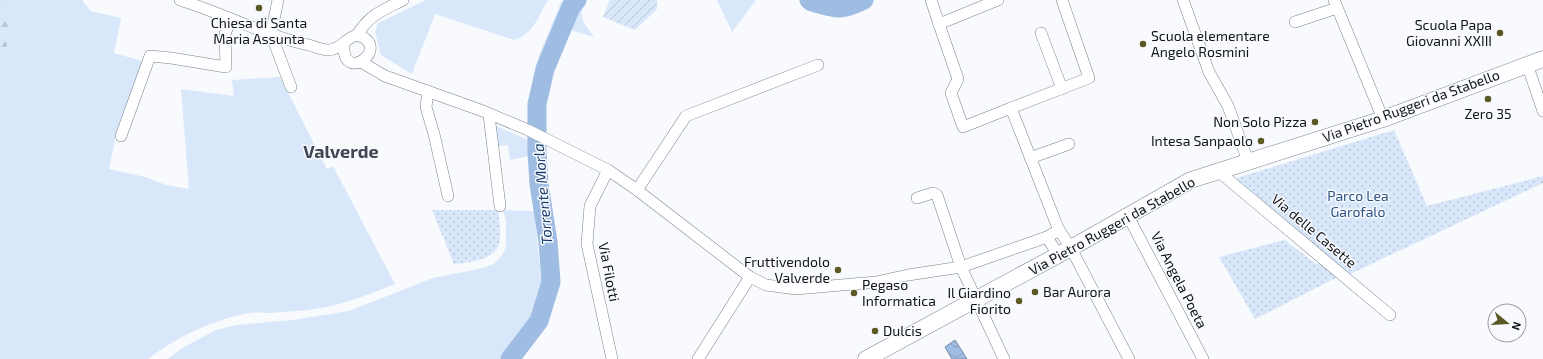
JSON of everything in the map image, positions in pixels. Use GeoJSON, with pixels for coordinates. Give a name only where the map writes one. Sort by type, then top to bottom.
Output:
{"type":"FeatureCollection","features":[{"type":"Feature","properties":{"kind":"street"},"geometry":{"type":"LineString","coordinates":[[180,0],[290,41],[328,50],[335,49],[344,44]]}},
{"type":"Feature","properties":{"kind":"street"},"geometry":{"type":"LineString","coordinates":[[278,0],[270,34],[291,87]]}},
{"type":"Feature","properties":{"kind":"street"},"geometry":{"type":"LineString","coordinates":[[362,38],[371,17],[403,0]]}},
{"type":"Feature","properties":{"kind":"street"},"geometry":{"type":"LineString","coordinates":[[931,0],[958,79],[951,93],[963,126],[1090,78],[1062,0]]}},
{"type":"Feature","properties":{"kind":"street"},"geometry":{"type":"LineString","coordinates":[[939,24],[996,0]]}},
{"type":"Feature","properties":{"kind":"street"},"geometry":{"type":"LineString","coordinates":[[1183,0],[1209,72],[1228,106],[1248,161]]}},
{"type":"Feature","properties":{"kind":"street"},"geometry":{"type":"LineString","coordinates":[[1295,22],[1336,4],[1383,119]]}},
{"type":"Feature","properties":{"kind":"street"},"geometry":{"type":"LineString","coordinates":[[122,136],[150,56],[226,67],[225,34],[231,19]]}},
{"type":"Feature","properties":{"kind":"street"},"geometry":{"type":"LineString","coordinates":[[1041,33],[1062,89]]}},
{"type":"Feature","properties":{"kind":"street"},"geometry":{"type":"LineString","coordinates":[[362,38],[370,46],[365,58],[356,63],[350,61],[345,57],[343,51],[344,44],[347,39],[362,38]]}},
{"type":"Feature","properties":{"kind":"street"},"geometry":{"type":"LineString","coordinates":[[290,41],[304,49],[322,55],[345,57]]}},
{"type":"Feature","properties":{"kind":"street"},"geometry":{"type":"LineString","coordinates":[[365,58],[385,76],[528,130],[608,170],[637,190],[750,277],[766,286],[796,289],[876,282],[908,275],[961,267],[1047,237],[1059,230]]}},
{"type":"Feature","properties":{"kind":"street","name":"Via Pietro Ruggeri da Stabello"},"geometry":{"type":"LineString","coordinates":[[866,359],[1064,252],[1191,180],[1383,119],[1543,59]]}},
{"type":"Feature","properties":{"kind":"street"},"geometry":{"type":"LineString","coordinates":[[1527,64],[1543,110]]}},
{"type":"Feature","properties":{"kind":"street"},"geometry":{"type":"LineString","coordinates":[[637,190],[686,116],[818,65]]}},
{"type":"Feature","properties":{"kind":"street"},"geometry":{"type":"LineString","coordinates":[[428,91],[426,107],[448,196]]}},
{"type":"Feature","properties":{"kind":"street"},"geometry":{"type":"LineString","coordinates":[[1011,108],[1059,230],[1064,252]]}},
{"type":"Feature","properties":{"kind":"street"},"geometry":{"type":"LineString","coordinates":[[489,115],[500,206]]}},
{"type":"Feature","properties":{"kind":"street"},"geometry":{"type":"LineString","coordinates":[[1030,158],[1069,144]]}},
{"type":"Feature","properties":{"kind":"street","name":"Via Filotti"},"geometry":{"type":"LineString","coordinates":[[608,170],[590,206],[587,244],[612,359]]}},
{"type":"Feature","properties":{"kind":"street","name":"Via delle Casette"},"geometry":{"type":"LineString","coordinates":[[1218,171],[1390,315]]}},
{"type":"Feature","properties":{"kind":"street"},"geometry":{"type":"LineString","coordinates":[[917,198],[933,193],[937,195],[961,267],[1004,359]]}},
{"type":"Feature","properties":{"kind":"street","name":"Via Angela Poeta"},"geometry":{"type":"LineString","coordinates":[[1128,216],[1203,359]]}},
{"type":"Feature","properties":{"kind":"street"},"geometry":{"type":"LineString","coordinates":[[1047,237],[1064,252],[1074,254],[1129,359]]}},
{"type":"Feature","properties":{"kind":"street"},"geometry":{"type":"LineString","coordinates":[[698,359],[750,277]]}},
{"type":"Feature","properties":{"kind":"green space"},"geometry":{"type":"Polygon","coordinates":[[[0,0],[83,0],[91,11],[121,18],[114,53],[145,62],[117,129],[109,169],[145,177],[166,185],[189,189],[181,89],[234,96],[232,80],[280,77],[327,169],[333,166],[395,284],[352,300],[326,307],[271,313],[250,313],[223,320],[183,336],[148,359],[0,359],[0,57],[7,46],[12,31],[13,13],[0,5],[0,0]]]}},
{"type":"Feature","properties":{"kind":"green space"},"geometry":{"type":"Polygon","coordinates":[[[426,0],[548,0],[531,29],[526,34],[514,40],[435,14],[412,74],[381,55],[375,32],[378,23],[426,0]]]}},
{"type":"Feature","properties":{"kind":"green space"},"geometry":{"type":"Polygon","coordinates":[[[562,0],[584,0],[582,11],[583,20],[594,37],[570,30],[548,78],[547,91],[531,90],[539,55],[562,0]]]}},
{"type":"Feature","properties":{"kind":"green space"},"geometry":{"type":"Polygon","coordinates":[[[610,0],[657,0],[657,9],[635,30],[603,17],[610,0]]]}},
{"type":"Feature","properties":{"kind":"green space"},"geometry":{"type":"Polygon","coordinates":[[[717,0],[756,0],[732,32],[717,0]]]}},
{"type":"Feature","properties":{"kind":"green space"},"geometry":{"type":"Polygon","coordinates":[[[0,5],[13,13],[13,19],[9,41],[0,57],[0,5]]]}},
{"type":"Feature","properties":{"kind":"green space"},"geometry":{"type":"Polygon","coordinates":[[[496,126],[528,140],[529,156],[510,160],[508,145],[497,146],[496,126]]]}},
{"type":"Feature","properties":{"kind":"green space","name":"Parco Lea Garofalo"},"geometry":{"type":"Polygon","coordinates":[[[1394,130],[1427,206],[1543,176],[1543,183],[1348,275],[1233,179],[1394,130]]]}},
{"type":"Feature","properties":{"kind":"green space"},"geometry":{"type":"Polygon","coordinates":[[[432,210],[498,210],[500,239],[498,246],[494,252],[483,259],[454,264],[432,210]]]}},
{"type":"Feature","properties":{"kind":"green space"},"geometry":{"type":"Polygon","coordinates":[[[503,210],[534,211],[542,287],[531,321],[520,339],[502,359],[167,359],[184,347],[216,330],[236,325],[293,320],[349,311],[433,278],[479,269],[494,264],[502,255],[506,247],[506,221],[503,210]]]}},
{"type":"Feature","properties":{"kind":"green space","name":"Parco Lea Garofalo"},"geometry":{"type":"Polygon","coordinates":[[[1285,240],[1316,264],[1322,261],[1340,276],[1255,319],[1219,257],[1285,240]]]}},
{"type":"Feature","properties":{"kind":"water"},"geometry":{"type":"Polygon","coordinates":[[[955,340],[967,359],[952,359],[945,347],[955,340]]]}},
{"type":"Feature","properties":{"kind":"waterway","name":"Torrente Morla"},"geometry":{"type":"LineString","coordinates":[[510,359],[539,321],[551,282],[548,242],[539,184],[537,104],[545,69],[571,7],[577,0]]}},
{"type":"Feature","properties":{"kind":"waterway","name":"Torrente Morla"},"geometry":{"type":"LineString","coordinates":[[809,0],[833,8],[843,8],[864,0]]}},
{"type":"Feature","properties":{"kind":"place","name":"Chiesa di Santa Maria Assunta"},"geometry":{"type":"Point","coordinates":[259,8]}},
{"type":"Feature","properties":{"kind":"place","name":"Scuola Papa Giovanni XXIII"},"geometry":{"type":"Point","coordinates":[1500,33]}},
{"type":"Feature","properties":{"kind":"place","name":"Scuola elementare Angelo Rosmini"},"geometry":{"type":"Point","coordinates":[1143,44]}},
{"type":"Feature","properties":{"kind":"place","name":"Zero 35"},"geometry":{"type":"Point","coordinates":[1488,99]}},
{"type":"Feature","properties":{"kind":"place","name":"Non Solo Pizza"},"geometry":{"type":"Point","coordinates":[1315,122]}},
{"type":"Feature","properties":{"kind":"place","name":"Intesa Sanpaolo"},"geometry":{"type":"Point","coordinates":[1261,141]}},
{"type":"Feature","properties":{"kind":"place","name":"Fruttivendolo Valverde"},"geometry":{"type":"Point","coordinates":[838,270]}},
{"type":"Feature","properties":{"kind":"place","name":"Bar Aurora"},"geometry":{"type":"Point","coordinates":[1035,292]}},
{"type":"Feature","properties":{"kind":"place","name":"Pegaso Informatica"},"geometry":{"type":"Point","coordinates":[854,293]}},
{"type":"Feature","properties":{"kind":"place","name":"Il Giardino Fiorito"},"geometry":{"type":"Point","coordinates":[1019,301]}},
{"type":"Feature","properties":{"kind":"place","name":"Dulcis"},"geometry":{"type":"Point","coordinates":[875,331]}},
{"type":"Feature","properties":{"kind":"district","name":"Valverde"},"geometry":{"type":"Point","coordinates":[341,152]}}]}
